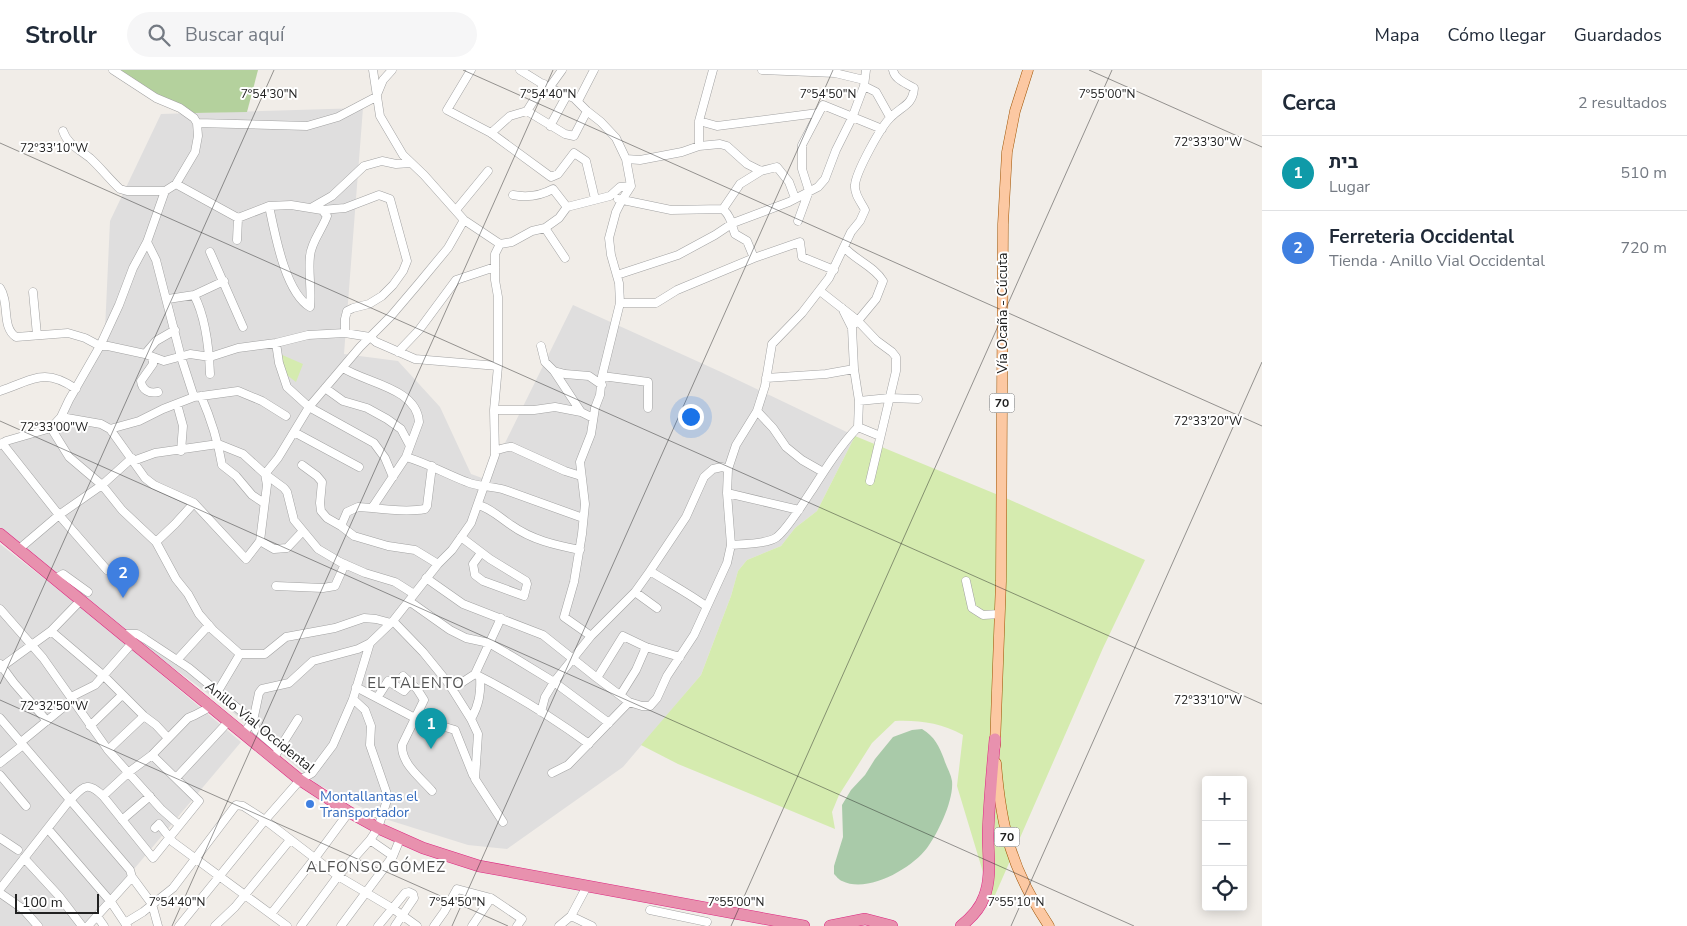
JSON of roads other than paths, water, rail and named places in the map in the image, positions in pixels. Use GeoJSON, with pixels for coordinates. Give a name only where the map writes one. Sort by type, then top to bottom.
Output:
{"type":"FeatureCollection","features":[{"type":"Feature","properties":{"kind":"highway","name":"Anillo Vial Occidental"},"geometry":{"type":"LineString","coordinates":[[0,534],[55,579],[84,596],[132,642],[228,722],[243,734],[276,754],[300,780],[353,815],[400,839],[479,866],[804,926]]}},
{"type":"Feature","properties":{"kind":"highway"},"geometry":{"type":"LineString","coordinates":[[961,926],[978,908],[988,882],[989,808],[995,740]]}},
{"type":"Feature","properties":{"kind":"highway"},"geometry":{"type":"LineString","coordinates":[[830,926],[874,920],[892,926]]}},
{"type":"Feature","properties":{"kind":"main road","name":"Vía Ocaña - Cúcuta"},"geometry":{"type":"LineString","coordinates":[[995,740],[1000,614],[1003,224],[1007,152],[1015,111],[1028,70]]}},
{"type":"Feature","properties":{"kind":"main road","name":"70"},"geometry":{"type":"LineString","coordinates":[[995,740],[999,800],[1006,837],[1014,862],[1023,881],[1049,926]]}},
{"type":"Feature","properties":{"kind":"street"},"geometry":{"type":"LineString","coordinates":[[3,443],[51,428],[61,417],[100,346],[119,305],[133,268],[147,242],[166,191],[176,184],[195,152],[198,136],[197,124],[194,118],[180,108],[156,98],[113,70]]}},
{"type":"Feature","properties":{"kind":"street"},"geometry":{"type":"LineString","coordinates":[[374,70],[376,97],[380,116],[403,155],[424,175],[464,220],[500,244],[512,242],[532,231],[545,228],[559,218],[566,207],[610,196],[671,210],[723,209],[733,223],[735,234],[746,241],[754,258]]}},
{"type":"Feature","properties":{"kind":"street"},"geometry":{"type":"LineString","coordinates":[[197,124],[307,126],[338,117],[376,97],[383,80],[392,70]]}},
{"type":"Feature","properties":{"kind":"street"},"geometry":{"type":"LineString","coordinates":[[471,70],[447,110],[491,133],[551,177],[553,189],[566,207]]}},
{"type":"Feature","properties":{"kind":"street"},"geometry":{"type":"LineString","coordinates":[[520,70],[578,101],[587,112],[601,122],[616,138],[626,159],[631,186],[616,212],[609,238],[611,255],[617,275],[620,303],[602,376],[602,385],[593,418],[591,434],[580,462],[584,504],[580,550],[574,582],[564,617],[591,636]]}},
{"type":"Feature","properties":{"kind":"street"},"geometry":{"type":"LineString","coordinates":[[491,133],[510,116],[526,112],[562,70]]}},
{"type":"Feature","properties":{"kind":"street"},"geometry":{"type":"LineString","coordinates":[[578,101],[594,70]]}},
{"type":"Feature","properties":{"kind":"street"},"geometry":{"type":"LineString","coordinates":[[699,146],[699,121],[713,70]]}},
{"type":"Feature","properties":{"kind":"street"},"geometry":{"type":"LineString","coordinates":[[762,70],[835,73],[864,83],[876,92],[890,117]]}},
{"type":"Feature","properties":{"kind":"street"},"geometry":{"type":"LineString","coordinates":[[617,275],[678,255],[733,223],[789,202],[818,187],[825,179],[836,150],[852,118],[864,83],[866,70]]}},
{"type":"Feature","properties":{"kind":"street"},"geometry":{"type":"LineString","coordinates":[[426,578],[463,604],[543,634],[572,659],[630,702],[642,706],[650,706],[657,698],[667,676],[694,635],[727,563],[731,544],[727,493],[728,468],[736,445],[757,411],[766,378],[772,344],[802,313],[834,270],[851,232],[860,221],[864,210],[861,200],[855,193],[855,184],[870,148],[890,117],[910,102],[914,94],[914,88],[898,79],[893,70]]}},
{"type":"Feature","properties":{"kind":"street"},"geometry":{"type":"LineString","coordinates":[[550,126],[567,95]]}},
{"type":"Feature","properties":{"kind":"street"},"geometry":{"type":"LineString","coordinates":[[798,221],[809,191],[802,169],[802,145],[823,104],[852,118],[882,129]]}},
{"type":"Feature","properties":{"kind":"street"},"geometry":{"type":"LineString","coordinates":[[526,112],[565,134],[574,136],[587,112]]}},
{"type":"Feature","properties":{"kind":"street"},"geometry":{"type":"LineString","coordinates":[[699,121],[717,126],[818,113]]}},
{"type":"Feature","properties":{"kind":"street"},"geometry":{"type":"LineString","coordinates":[[63,131],[73,145],[90,158],[120,190],[166,191]]}},
{"type":"Feature","properties":{"kind":"street"},"geometry":{"type":"LineString","coordinates":[[626,159],[640,160],[682,152],[699,146],[720,144],[727,146],[747,164],[761,171]]}},
{"type":"Feature","properties":{"kind":"street"},"geometry":{"type":"LineString","coordinates":[[551,177],[558,174],[574,153],[586,161],[595,199]]}},
{"type":"Feature","properties":{"kind":"street"},"geometry":{"type":"LineString","coordinates":[[310,208],[332,196],[364,166],[382,161],[396,164],[411,163]]}},
{"type":"Feature","properties":{"kind":"street"},"geometry":{"type":"LineString","coordinates":[[723,209],[740,184],[761,171],[777,167],[789,182],[795,198]]}},
{"type":"Feature","properties":{"kind":"street"},"geometry":{"type":"LineString","coordinates":[[456,210],[488,171]]}},
{"type":"Feature","properties":{"kind":"street"},"geometry":{"type":"LineString","coordinates":[[176,184],[238,218]]}},
{"type":"Feature","properties":{"kind":"street"},"geometry":{"type":"LineString","coordinates":[[610,196],[620,187],[631,186]]}},
{"type":"Feature","properties":{"kind":"street"},"geometry":{"type":"LineString","coordinates":[[513,195],[522,197],[540,196],[553,189]]}},
{"type":"Feature","properties":{"kind":"street"},"geometry":{"type":"LineString","coordinates":[[238,218],[268,206],[291,205],[322,210],[345,208],[379,195],[390,199],[407,261],[394,285],[382,296],[369,304],[348,311],[345,333]]}},
{"type":"Feature","properties":{"kind":"street"},"geometry":{"type":"LineString","coordinates":[[268,206],[280,254],[287,273],[294,289],[304,304],[310,307],[312,290],[310,256],[312,247],[327,216],[322,210]]}},
{"type":"Feature","properties":{"kind":"street"},"geometry":{"type":"LineString","coordinates":[[237,240],[238,218]]}},
{"type":"Feature","properties":{"kind":"street"},"geometry":{"type":"LineString","coordinates":[[265,474],[278,458],[309,407],[360,347],[420,284],[448,248],[464,220]]}},
{"type":"Feature","properties":{"kind":"street"},"geometry":{"type":"LineString","coordinates":[[545,228],[565,258]]}},
{"type":"Feature","properties":{"kind":"street"},"geometry":{"type":"LineString","coordinates":[[147,242],[156,260],[168,299],[181,357],[197,397],[211,419],[222,465],[236,476],[252,495],[264,503]]}},
{"type":"Feature","properties":{"kind":"street"},"geometry":{"type":"LineString","coordinates":[[620,303],[656,303],[677,290],[754,258],[800,242],[802,257],[834,270]]}},
{"type":"Feature","properties":{"kind":"street"},"geometry":{"type":"LineString","coordinates":[[243,734],[253,720],[259,693],[262,690],[289,683],[313,661],[358,649],[370,642],[392,622],[426,578],[452,550],[471,523],[495,450],[494,410],[498,366],[498,297],[495,280],[495,254],[500,244]]}},
{"type":"Feature","properties":{"kind":"street"},"geometry":{"type":"LineString","coordinates":[[844,247],[879,275],[883,281],[876,299],[852,328]]}},
{"type":"Feature","properties":{"kind":"street"},"geometry":{"type":"LineString","coordinates":[[210,252],[243,327]]}},
{"type":"Feature","properties":{"kind":"street"},"geometry":{"type":"LineString","coordinates":[[398,352],[419,330],[456,280],[495,267]]}},
{"type":"Feature","properties":{"kind":"street"},"geometry":{"type":"LineString","coordinates":[[168,299],[194,295],[224,281]]}},
{"type":"Feature","properties":{"kind":"street"},"geometry":{"type":"LineString","coordinates":[[0,288],[5,298],[10,334],[16,337],[68,333],[77,335],[100,346],[145,354],[164,361],[190,354],[210,357],[238,348],[276,343],[308,335],[345,333],[370,337],[376,342],[415,359],[498,366]]}},
{"type":"Feature","properties":{"kind":"street"},"geometry":{"type":"LineString","coordinates":[[820,291],[857,320],[896,357],[896,371],[870,482]]}},
{"type":"Feature","properties":{"kind":"street"},"geometry":{"type":"LineString","coordinates":[[34,292],[36,335]]}},
{"type":"Feature","properties":{"kind":"street"},"geometry":{"type":"LineString","coordinates":[[194,295],[200,306],[210,357],[210,374]]}},
{"type":"Feature","properties":{"kind":"street"},"geometry":{"type":"LineString","coordinates":[[731,544],[768,541],[776,537],[799,510],[823,472],[858,427],[859,401],[854,369],[852,328],[842,308]]}},
{"type":"Feature","properties":{"kind":"street"},"geometry":{"type":"LineString","coordinates":[[145,354],[156,341],[175,330]]}},
{"type":"Feature","properties":{"kind":"street"},"geometry":{"type":"LineString","coordinates":[[276,343],[279,363],[287,386],[309,407],[374,443],[385,458],[393,476]]}},
{"type":"Feature","properties":{"kind":"street"},"geometry":{"type":"LineString","coordinates":[[540,346],[545,362],[554,371],[581,412]]}},
{"type":"Feature","properties":{"kind":"street"},"geometry":{"type":"LineString","coordinates":[[153,357],[153,364],[141,381],[145,390],[152,394],[158,392]]}},
{"type":"Feature","properties":{"kind":"street"},"geometry":{"type":"LineString","coordinates":[[343,368],[352,374],[379,382],[396,391],[412,406],[419,416],[419,422],[406,457],[372,508]]}},
{"type":"Feature","properties":{"kind":"street"},"geometry":{"type":"LineString","coordinates":[[766,378],[826,374],[854,369]]}},
{"type":"Feature","properties":{"kind":"street"},"geometry":{"type":"LineString","coordinates":[[554,371],[589,376],[602,385]]}},
{"type":"Feature","properties":{"kind":"street"},"geometry":{"type":"LineString","coordinates":[[602,376],[648,382],[648,408]]}},
{"type":"Feature","properties":{"kind":"street"},"geometry":{"type":"LineString","coordinates":[[0,391],[36,377],[60,378],[76,389]]}},
{"type":"Feature","properties":{"kind":"street"},"geometry":{"type":"LineString","coordinates":[[325,388],[343,401],[351,405],[367,408],[401,428],[410,446]]}},
{"type":"Feature","properties":{"kind":"street"},"geometry":{"type":"LineString","coordinates":[[110,428],[140,421],[197,397],[238,391],[262,401],[286,416]]}},
{"type":"Feature","properties":{"kind":"street"},"geometry":{"type":"LineString","coordinates":[[859,401],[889,398],[918,399]]}},
{"type":"Feature","properties":{"kind":"street"},"geometry":{"type":"LineString","coordinates":[[177,404],[183,426],[182,451]]}},
{"type":"Feature","properties":{"kind":"street"},"geometry":{"type":"LineString","coordinates":[[494,410],[534,410],[555,407],[581,412],[593,418]]}},
{"type":"Feature","properties":{"kind":"street"},"geometry":{"type":"LineString","coordinates":[[757,411],[773,428],[786,448],[823,472]]}},
{"type":"Feature","properties":{"kind":"street"},"geometry":{"type":"LineString","coordinates":[[61,417],[101,424],[110,428],[145,478],[154,485],[194,503],[246,558],[260,541],[268,485],[265,474]]}},
{"type":"Feature","properties":{"kind":"street"},"geometry":{"type":"LineString","coordinates":[[858,427],[880,436]]}},
{"type":"Feature","properties":{"kind":"street"},"geometry":{"type":"LineString","coordinates":[[51,428],[69,457],[102,485],[122,510],[156,542],[176,579],[188,594],[199,614],[240,654],[265,654],[286,638],[335,628],[364,618],[392,622],[422,652],[452,689],[471,718],[478,734],[475,779]]}},
{"type":"Feature","properties":{"kind":"street"},"geometry":{"type":"LineString","coordinates":[[294,432],[360,467]]}},
{"type":"Feature","properties":{"kind":"street"},"geometry":{"type":"LineString","coordinates":[[0,433],[3,443],[59,515],[108,570]]}},
{"type":"Feature","properties":{"kind":"street"},"geometry":{"type":"LineString","coordinates":[[20,549],[59,515],[102,485],[132,459],[155,453],[182,451],[218,444],[243,454],[284,488],[294,520],[318,549],[345,564],[395,582],[414,594]]}},
{"type":"Feature","properties":{"kind":"street"},"geometry":{"type":"LineString","coordinates":[[495,450],[512,447],[580,476]]}},
{"type":"Feature","properties":{"kind":"street"},"geometry":{"type":"LineString","coordinates":[[406,457],[432,466],[468,483],[505,490],[583,518]]}},
{"type":"Feature","properties":{"kind":"street"},"geometry":{"type":"LineString","coordinates":[[302,465],[322,482],[321,511],[327,518],[354,536],[373,542],[415,550],[438,564]]}},
{"type":"Feature","properties":{"kind":"street"},"geometry":{"type":"LineString","coordinates":[[341,526],[347,512],[358,508],[383,510],[425,509],[432,466]]}},
{"type":"Feature","properties":{"kind":"street"},"geometry":{"type":"LineString","coordinates":[[542,712],[545,697],[554,682],[591,636],[635,592],[650,571],[686,517],[704,477],[713,469],[728,468]]}},
{"type":"Feature","properties":{"kind":"street"},"geometry":{"type":"LineString","coordinates":[[727,493],[799,510]]}},
{"type":"Feature","properties":{"kind":"street"},"geometry":{"type":"LineString","coordinates":[[156,542],[194,503]]}},
{"type":"Feature","properties":{"kind":"street"},"geometry":{"type":"LineString","coordinates":[[478,505],[486,507],[512,526],[547,544],[580,550]]}},
{"type":"Feature","properties":{"kind":"street"},"geometry":{"type":"LineString","coordinates":[[260,541],[274,549],[287,548],[303,531]]}},
{"type":"Feature","properties":{"kind":"street"},"geometry":{"type":"LineString","coordinates":[[461,537],[481,554],[526,581],[528,584],[524,596],[483,582],[475,575],[473,564],[481,554]]}},
{"type":"Feature","properties":{"kind":"street"},"geometry":{"type":"LineString","coordinates":[[276,586],[322,588],[335,586],[345,564]]}},
{"type":"Feature","properties":{"kind":"street"},"geometry":{"type":"LineString","coordinates":[[650,571],[676,588],[684,590],[706,606]]}},
{"type":"Feature","properties":{"kind":"street"},"geometry":{"type":"LineString","coordinates":[[966,581],[972,608],[983,615],[1000,614]]}},
{"type":"Feature","properties":{"kind":"street"},"geometry":{"type":"LineString","coordinates":[[635,592],[657,608]]}},
{"type":"Feature","properties":{"kind":"street"},"geometry":{"type":"LineString","coordinates":[[47,721],[1,666],[51,631],[84,596]]}},
{"type":"Feature","properties":{"kind":"street"},"geometry":{"type":"LineString","coordinates":[[409,601],[450,630],[466,638],[489,643],[554,682],[609,723]]}},
{"type":"Feature","properties":{"kind":"street"},"geometry":{"type":"LineString","coordinates":[[0,609],[32,644],[108,750],[179,826]]}},
{"type":"Feature","properties":{"kind":"street"},"geometry":{"type":"LineString","coordinates":[[471,718],[477,709],[480,695],[478,676],[489,643],[501,618]]}},
{"type":"Feature","properties":{"kind":"street"},"geometry":{"type":"LineString","coordinates":[[177,660],[209,625]]}},
{"type":"Feature","properties":{"kind":"street"},"geometry":{"type":"LineString","coordinates":[[51,631],[104,676],[144,716],[156,724],[168,738]]}},
{"type":"Feature","properties":{"kind":"street"},"geometry":{"type":"LineString","coordinates":[[123,634],[137,634],[177,660],[218,691],[253,720],[256,730],[276,754],[298,719]]}},
{"type":"Feature","properties":{"kind":"street"},"geometry":{"type":"LineString","coordinates":[[597,678],[623,636],[646,647],[680,657]]}},
{"type":"Feature","properties":{"kind":"street"},"geometry":{"type":"LineString","coordinates":[[0,763],[71,699],[95,685],[132,642]]}},
{"type":"Feature","properties":{"kind":"street"},"geometry":{"type":"LineString","coordinates":[[179,926],[265,820],[300,780],[312,773],[333,745],[353,699],[370,642]]}},
{"type":"Feature","properties":{"kind":"street"},"geometry":{"type":"LineString","coordinates":[[621,694],[636,670],[646,647]]}},
{"type":"Feature","properties":{"kind":"street"},"geometry":{"type":"LineString","coordinates":[[218,691],[240,654]]}},
{"type":"Feature","properties":{"kind":"street"},"geometry":{"type":"LineString","coordinates":[[403,676],[424,700],[402,745],[401,752],[405,761],[432,791]]}},
{"type":"Feature","properties":{"kind":"street"},"geometry":{"type":"LineString","coordinates":[[452,689],[478,676]]}},
{"type":"Feature","properties":{"kind":"street"},"geometry":{"type":"LineString","coordinates":[[478,676],[542,712],[589,744]]}},
{"type":"Feature","properties":{"kind":"street"},"geometry":{"type":"LineString","coordinates":[[377,698],[388,681],[404,691],[411,683]]}},
{"type":"Feature","properties":{"kind":"street"},"geometry":{"type":"LineString","coordinates":[[356,687],[415,718],[455,730],[475,779],[503,822]]}},
{"type":"Feature","properties":{"kind":"street"},"geometry":{"type":"LineString","coordinates":[[90,726],[122,695]]}},
{"type":"Feature","properties":{"kind":"street"},"geometry":{"type":"LineString","coordinates":[[301,926],[338,876],[370,840],[378,828],[388,798],[370,745],[371,726],[365,710],[353,699]]}},
{"type":"Feature","properties":{"kind":"street"},"geometry":{"type":"LineString","coordinates":[[552,773],[568,765],[630,702]]}},
{"type":"Feature","properties":{"kind":"street"},"geometry":{"type":"LineString","coordinates":[[103,796],[152,754],[188,718],[210,707]]}},
{"type":"Feature","properties":{"kind":"street"},"geometry":{"type":"LineString","coordinates":[[108,750],[144,716]]}},
{"type":"Feature","properties":{"kind":"street"},"geometry":{"type":"LineString","coordinates":[[0,718],[130,870],[132,877],[152,904],[158,926]]}},
{"type":"Feature","properties":{"kind":"street"},"geometry":{"type":"LineString","coordinates":[[176,778],[228,722]]}},
{"type":"Feature","properties":{"kind":"street"},"geometry":{"type":"LineString","coordinates":[[0,889],[70,801],[82,789],[88,786],[94,787],[103,796],[153,858],[199,801],[152,754]]}},
{"type":"Feature","properties":{"kind":"street"},"geometry":{"type":"LineString","coordinates":[[0,775],[26,806]]}},
{"type":"Feature","properties":{"kind":"street"},"geometry":{"type":"LineString","coordinates":[[122,820],[150,796]]}},
{"type":"Feature","properties":{"kind":"street"},"geometry":{"type":"LineString","coordinates":[[48,829],[111,902],[126,924],[173,888],[236,805],[243,806],[265,820],[338,876],[418,926]]}},
{"type":"Feature","properties":{"kind":"street"},"geometry":{"type":"LineString","coordinates":[[271,914],[353,815],[384,811]]}},
{"type":"Feature","properties":{"kind":"street"},"geometry":{"type":"LineString","coordinates":[[155,828],[159,824],[173,842],[287,926]]}},
{"type":"Feature","properties":{"kind":"street"},"geometry":{"type":"LineString","coordinates":[[0,838],[18,850]]}},
{"type":"Feature","properties":{"kind":"street"},"geometry":{"type":"LineString","coordinates":[[341,926],[393,856],[400,839]]}},
{"type":"Feature","properties":{"kind":"street"},"geometry":{"type":"LineString","coordinates":[[216,926],[244,896],[290,840]]}},
{"type":"Feature","properties":{"kind":"street"},"geometry":{"type":"LineString","coordinates":[[370,840],[393,856]]}},
{"type":"Feature","properties":{"kind":"street"},"geometry":{"type":"LineString","coordinates":[[24,858],[59,896],[82,926]]}},
{"type":"Feature","properties":{"kind":"street"},"geometry":{"type":"LineString","coordinates":[[88,926],[132,877]]}},
{"type":"Feature","properties":{"kind":"street"},"geometry":{"type":"LineString","coordinates":[[559,926],[571,916],[587,886]]}},
{"type":"Feature","properties":{"kind":"street"},"geometry":{"type":"LineString","coordinates":[[434,926],[457,889],[491,898],[519,923]]}},
{"type":"Feature","properties":{"kind":"street"},"geometry":{"type":"LineString","coordinates":[[378,926],[405,893],[409,892],[413,894],[414,898],[395,926]]}},
{"type":"Feature","properties":{"kind":"street"},"geometry":{"type":"LineString","coordinates":[[0,893],[23,909],[38,926]]}},
{"type":"Feature","properties":{"kind":"street"},"geometry":{"type":"LineString","coordinates":[[472,926],[491,898]]}},
{"type":"Feature","properties":{"kind":"street"},"geometry":{"type":"LineString","coordinates":[[650,910],[706,924],[708,908]]}},
{"type":"Feature","properties":{"kind":"street"},"geometry":{"type":"LineString","coordinates":[[97,916],[104,926]]}},
{"type":"Feature","properties":{"kind":"street"},"geometry":{"type":"LineString","coordinates":[[571,916],[592,926]]}},
{"type":"Feature","properties":{"kind":"place","name":"Ferreteria Occidental"},"geometry":{"type":"Point","coordinates":[123,598]}},
{"type":"Feature","properties":{"kind":"place","name":"בית"},"geometry":{"type":"Point","coordinates":[431,749]}},
{"type":"Feature","properties":{"kind":"place","name":"Montallantas el Transportador"},"geometry":{"type":"Point","coordinates":[310,804]}},
{"type":"Feature","properties":{"kind":"district","name":"EL TALENTO"},"geometry":{"type":"Point","coordinates":[416,683]}},
{"type":"Feature","properties":{"kind":"district","name":"ALFONSO GÓMEZ"},"geometry":{"type":"Point","coordinates":[376,867]}}]}
